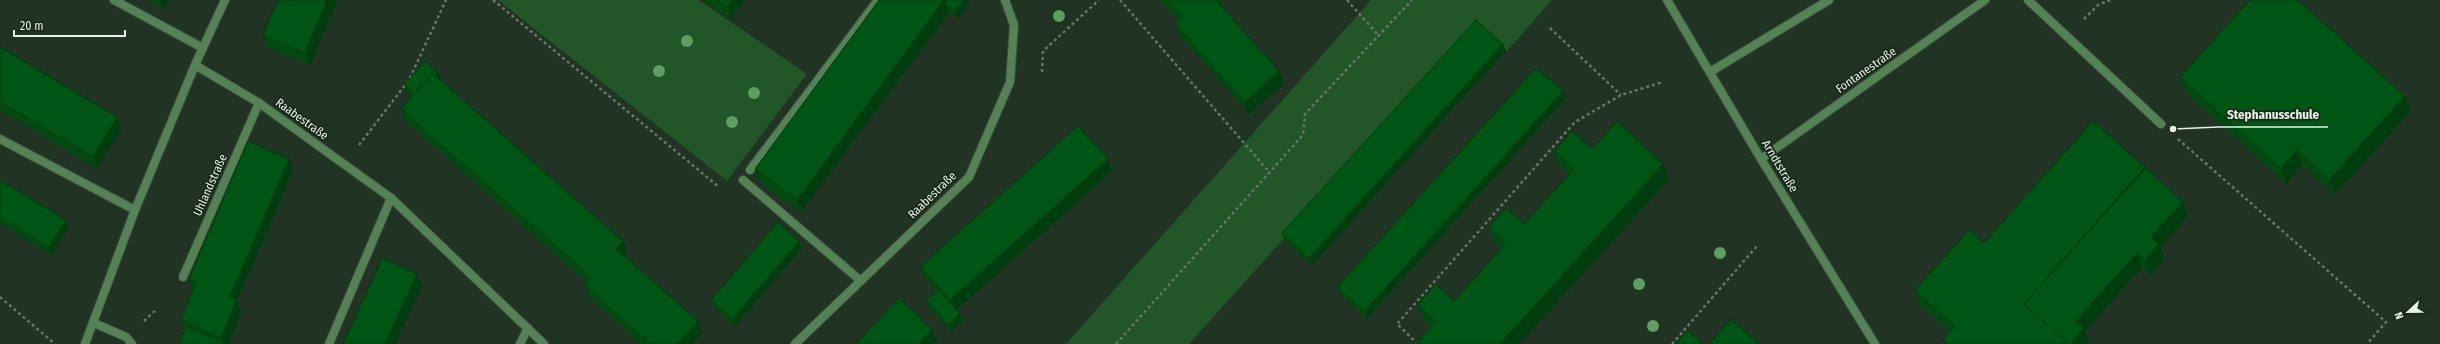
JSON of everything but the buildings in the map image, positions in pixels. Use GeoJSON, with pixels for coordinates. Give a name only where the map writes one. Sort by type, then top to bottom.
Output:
{"type":"FeatureCollection","features":[{"type":"Feature","properties":{"kind":"street"},"geometry":{"type":"LineString","coordinates":[[114,0],[203,48]]}},
{"type":"Feature","properties":{"kind":"street"},"geometry":{"type":"LineString","coordinates":[[85,344],[135,210],[195,65],[224,0]]}},
{"type":"Feature","properties":{"kind":"street"},"geometry":{"type":"LineString","coordinates":[[750,170],[878,0]]}},
{"type":"Feature","properties":{"kind":"street","name":"Raabestraße"},"geometry":{"type":"LineString","coordinates":[[795,344],[969,177],[1010,82],[1014,25],[1005,0]]}},
{"type":"Feature","properties":{"kind":"street","name":"Arndtstraße"},"geometry":{"type":"LineString","coordinates":[[1667,0],[1761,159],[1875,344]]}},
{"type":"Feature","properties":{"kind":"street"},"geometry":{"type":"LineString","coordinates":[[1710,72],[1829,0]]}},
{"type":"Feature","properties":{"kind":"street","name":"Fontanestraße"},"geometry":{"type":"LineString","coordinates":[[1761,159],[1985,0]]}},
{"type":"Feature","properties":{"kind":"street"},"geometry":{"type":"LineString","coordinates":[[2028,0],[2161,124]]}},
{"type":"Feature","properties":{"kind":"street","name":"Raabestraße"},"geometry":{"type":"LineString","coordinates":[[195,65],[259,103],[391,198],[544,344]]}},
{"type":"Feature","properties":{"kind":"street","name":"Uhlandstraße"},"geometry":{"type":"LineString","coordinates":[[183,277],[259,103]]}},
{"type":"Feature","properties":{"kind":"street"},"geometry":{"type":"LineString","coordinates":[[0,139],[135,210]]}},
{"type":"Feature","properties":{"kind":"street"},"geometry":{"type":"LineString","coordinates":[[743,180],[861,281]]}},
{"type":"Feature","properties":{"kind":"street"},"geometry":{"type":"LineString","coordinates":[[329,344],[391,198]]}},
{"type":"Feature","properties":{"kind":"street"},"geometry":{"type":"LineString","coordinates":[[94,323],[126,337],[132,344]]}},
{"type":"Feature","properties":{"kind":"street"},"geometry":{"type":"LineString","coordinates":[[520,344],[528,328]]}},
{"type":"Feature","properties":{"kind":"path"},"geometry":{"type":"LineString","coordinates":[[345,165],[409,80],[446,0]]}},
{"type":"Feature","properties":{"kind":"path"},"geometry":{"type":"LineString","coordinates":[[493,0],[724,190]]}},
{"type":"Feature","properties":{"kind":"path"},"geometry":{"type":"LineString","coordinates":[[1042,72],[1043,52],[1099,0]]}},
{"type":"Feature","properties":{"kind":"path"},"geometry":{"type":"LineString","coordinates":[[1120,0],[1270,173]]}},
{"type":"Feature","properties":{"kind":"path"},"geometry":{"type":"LineString","coordinates":[[1347,0],[1379,36]]}},
{"type":"Feature","properties":{"kind":"path"},"geometry":{"type":"LineString","coordinates":[[1116,344],[1303,135],[1306,114],[1412,0]]}},
{"type":"Feature","properties":{"kind":"path"},"geometry":{"type":"LineString","coordinates":[[2066,36],[2098,5],[2110,0]]}},
{"type":"Feature","properties":{"kind":"path"},"geometry":{"type":"LineString","coordinates":[[1550,28],[1621,95]]}},
{"type":"Feature","properties":{"kind":"path"},"geometry":{"type":"LineString","coordinates":[[1418,344],[1397,324],[1576,122],[1621,95],[1663,82]]}},
{"type":"Feature","properties":{"kind":"path"},"geometry":{"type":"LineString","coordinates":[[2161,124],[2386,322],[2367,344]]}},
{"type":"Feature","properties":{"kind":"path"},"geometry":{"type":"LineString","coordinates":[[1672,344],[1757,246]]}},
{"type":"Feature","properties":{"kind":"path"},"geometry":{"type":"LineString","coordinates":[[0,297],[55,344]]}},
{"type":"Feature","properties":{"kind":"green space"},"geometry":{"type":"Polygon","coordinates":[[[498,0],[699,0],[807,74],[727,181],[498,0]]]}},
{"type":"Feature","properties":{"kind":"green space"},"geometry":{"type":"Polygon","coordinates":[[[1371,0],[1552,0],[1507,51],[1478,23],[1189,344],[1066,344],[1371,0]]]}},
{"type":"Feature","properties":{"kind":"place","name":"Stephanusschule"},"geometry":{"type":"Point","coordinates":[2173,129]}}]}
